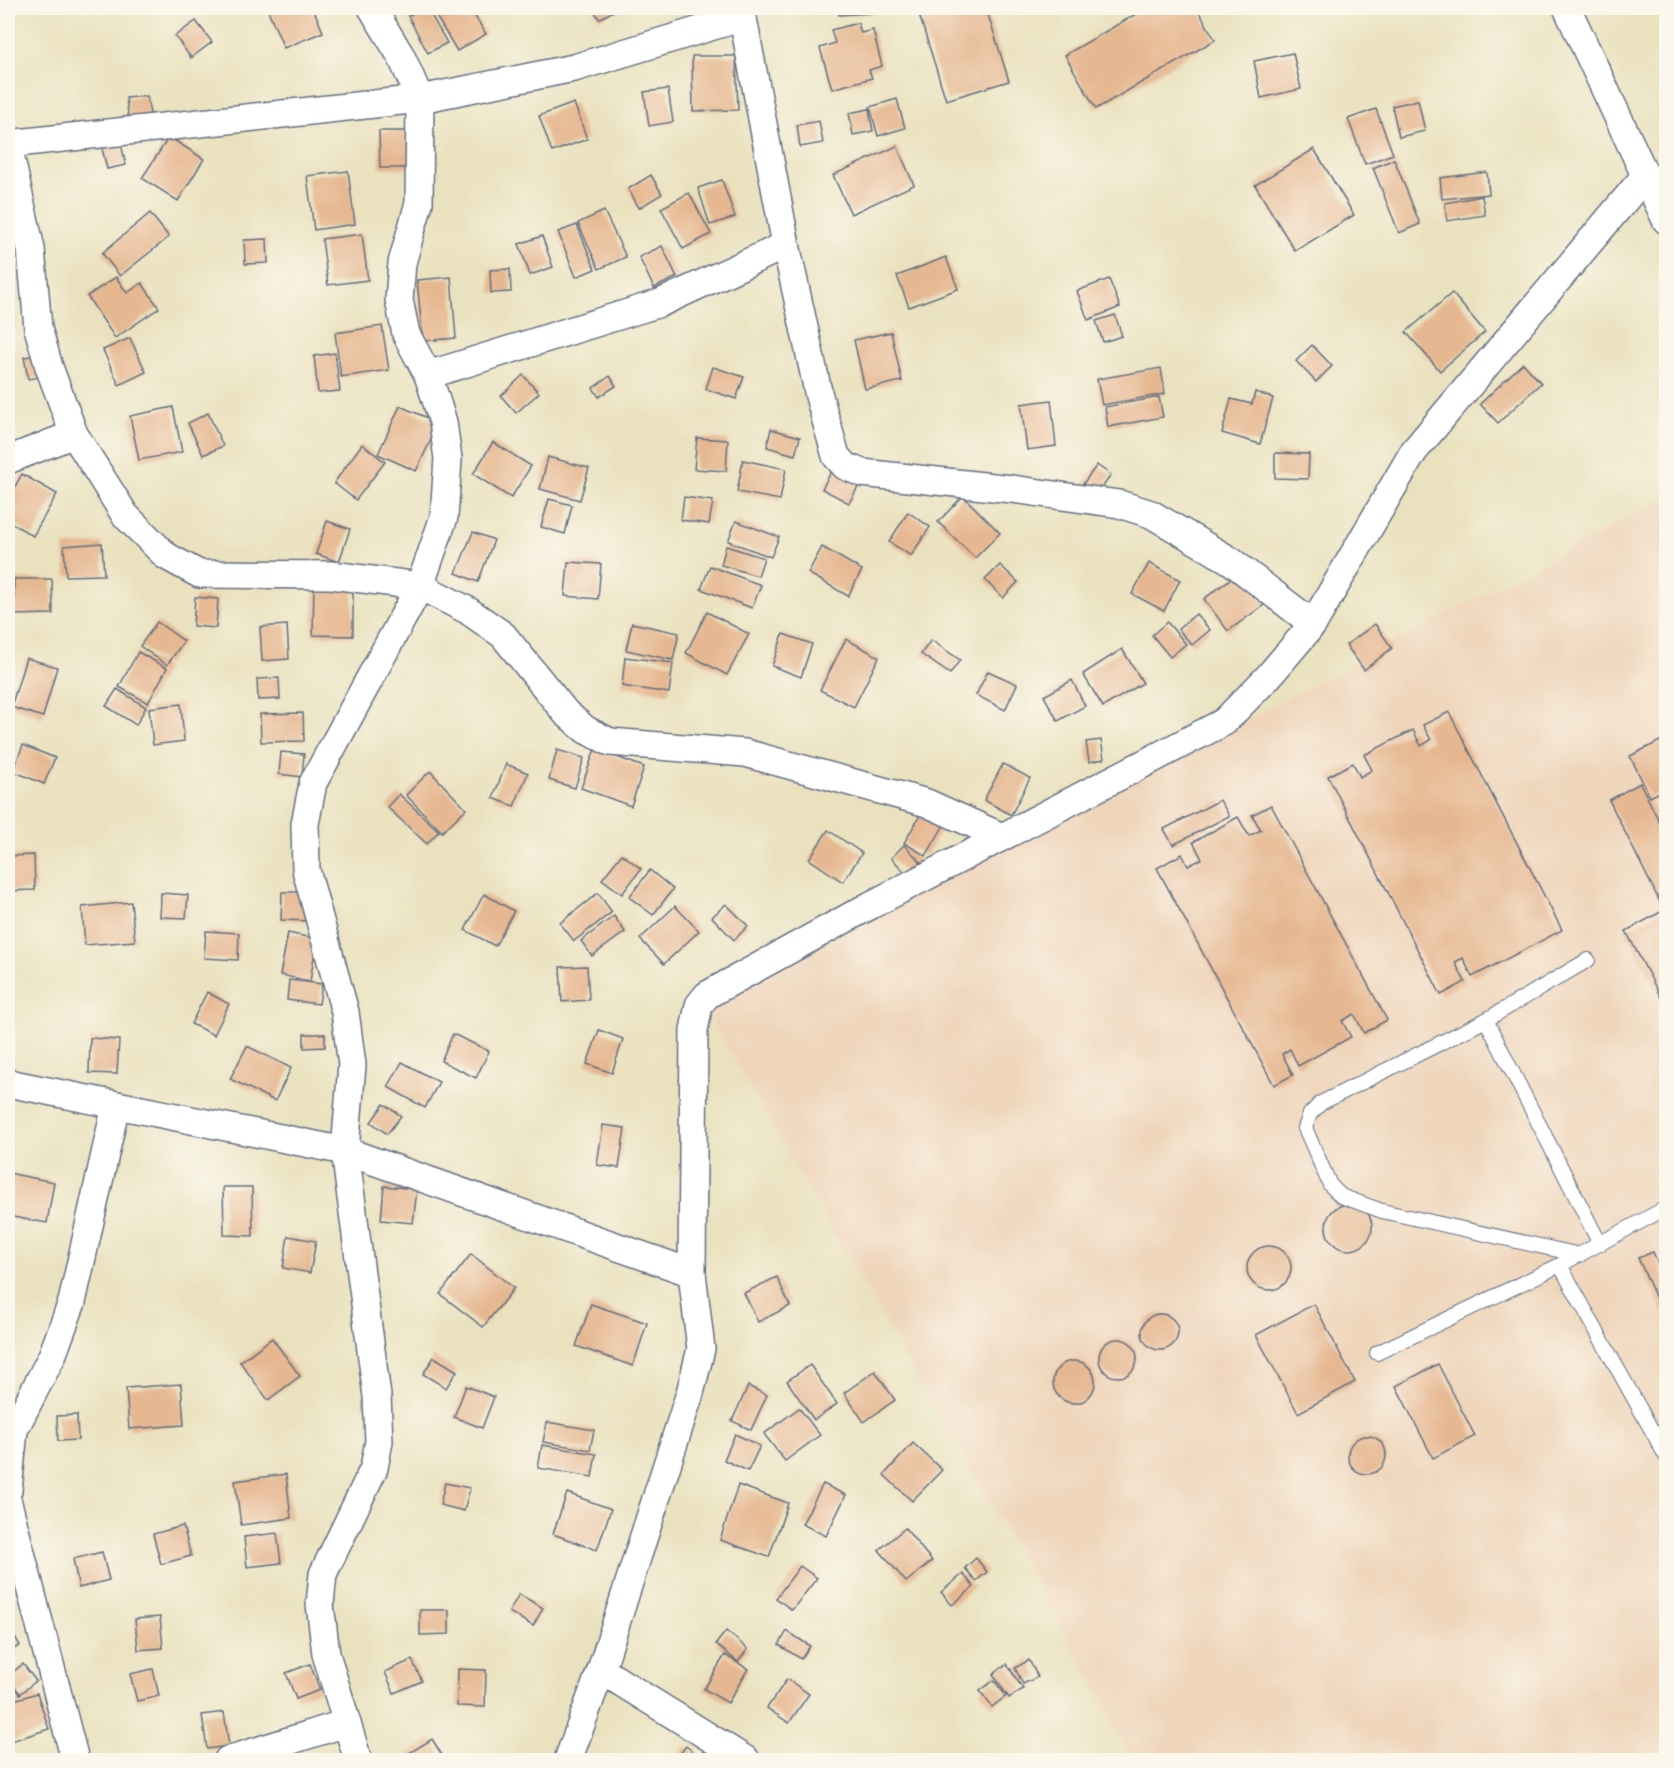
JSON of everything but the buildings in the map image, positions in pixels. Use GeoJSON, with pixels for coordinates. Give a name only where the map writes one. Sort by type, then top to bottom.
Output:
{"type":"FeatureCollection","features":[{"type":"Feature","properties":{"kind":"street"},"geometry":{"type":"LineString","coordinates":[[357,1761],[326,1654],[320,1604],[323,1574],[374,1468],[379,1441],[377,1396],[345,1151],[352,1065],[345,1012],[306,870],[305,824],[313,783],[420,585],[444,517],[448,459],[443,422],[428,375],[406,334],[399,300],[402,263],[419,203],[420,99],[401,56],[372,8]]}},
{"type":"Feature","properties":{"kind":"street"},"geometry":{"type":"LineString","coordinates":[[1567,8],[1666,220]]}},
{"type":"Feature","properties":{"kind":"street"},"geometry":{"type":"LineString","coordinates":[[1002,837],[927,803],[745,753],[610,742],[585,730],[566,713],[502,635],[467,610],[420,585],[331,575],[199,574],[166,556],[125,515],[74,434],[49,367],[38,328],[31,249],[8,145],[420,99],[574,68],[742,12],[786,245],[819,396],[836,456],[845,466],[862,473],[1012,489],[1119,504],[1151,514],[1231,561],[1313,624]]}},
{"type":"Feature","properties":{"kind":"street"},"geometry":{"type":"LineString","coordinates":[[568,1761],[601,1670],[690,1393],[701,1350],[692,1273],[694,1030],[699,1005],[707,995],[718,989],[1002,837],[1224,722],[1268,677],[1313,624],[1414,451],[1646,175]]}},
{"type":"Feature","properties":{"kind":"street"},"geometry":{"type":"LineString","coordinates":[[428,375],[660,303],[786,245]]}},
{"type":"Feature","properties":{"kind":"street"},"geometry":{"type":"LineString","coordinates":[[8,460],[74,434]]}},
{"type":"Feature","properties":{"kind":"street"},"geometry":{"type":"LineString","coordinates":[[8,1083],[345,1151],[692,1273]]}},
{"type":"Feature","properties":{"kind":"street"},"geometry":{"type":"LineString","coordinates":[[8,1490],[14,1430],[52,1356],[72,1302],[116,1105]]}},
{"type":"Feature","properties":{"kind":"street"},"geometry":{"type":"LineString","coordinates":[[8,1503],[75,1761]]}},
{"type":"Feature","properties":{"kind":"street"},"geometry":{"type":"LineString","coordinates":[[601,1670],[746,1761]]}},
{"type":"Feature","properties":{"kind":"street"},"geometry":{"type":"LineString","coordinates":[[228,1761],[346,1723]]}},
{"type":"Feature","properties":{"kind":"lane"},"geometry":{"type":"LineString","coordinates":[[1580,1254],[1382,1211],[1341,1196],[1330,1185],[1305,1128],[1310,1114],[1321,1103],[1486,1020],[1588,960]]}},
{"type":"Feature","properties":{"kind":"lane"},"geometry":{"type":"LineString","coordinates":[[1486,1020],[1600,1244]]}},
{"type":"Feature","properties":{"kind":"lane"},"geometry":{"type":"LineString","coordinates":[[1377,1353],[1560,1265],[1666,1208]]}},
{"type":"Feature","properties":{"kind":"lane"},"geometry":{"type":"LineString","coordinates":[[1560,1265],[1666,1456]]}},
{"type":"Feature","properties":{"kind":"shaded area"},"geometry":{"type":"Polygon","coordinates":[[[1666,498],[1666,1760],[1133,1760],[1083,1665],[704,1007],[1666,498]]]}}]}
